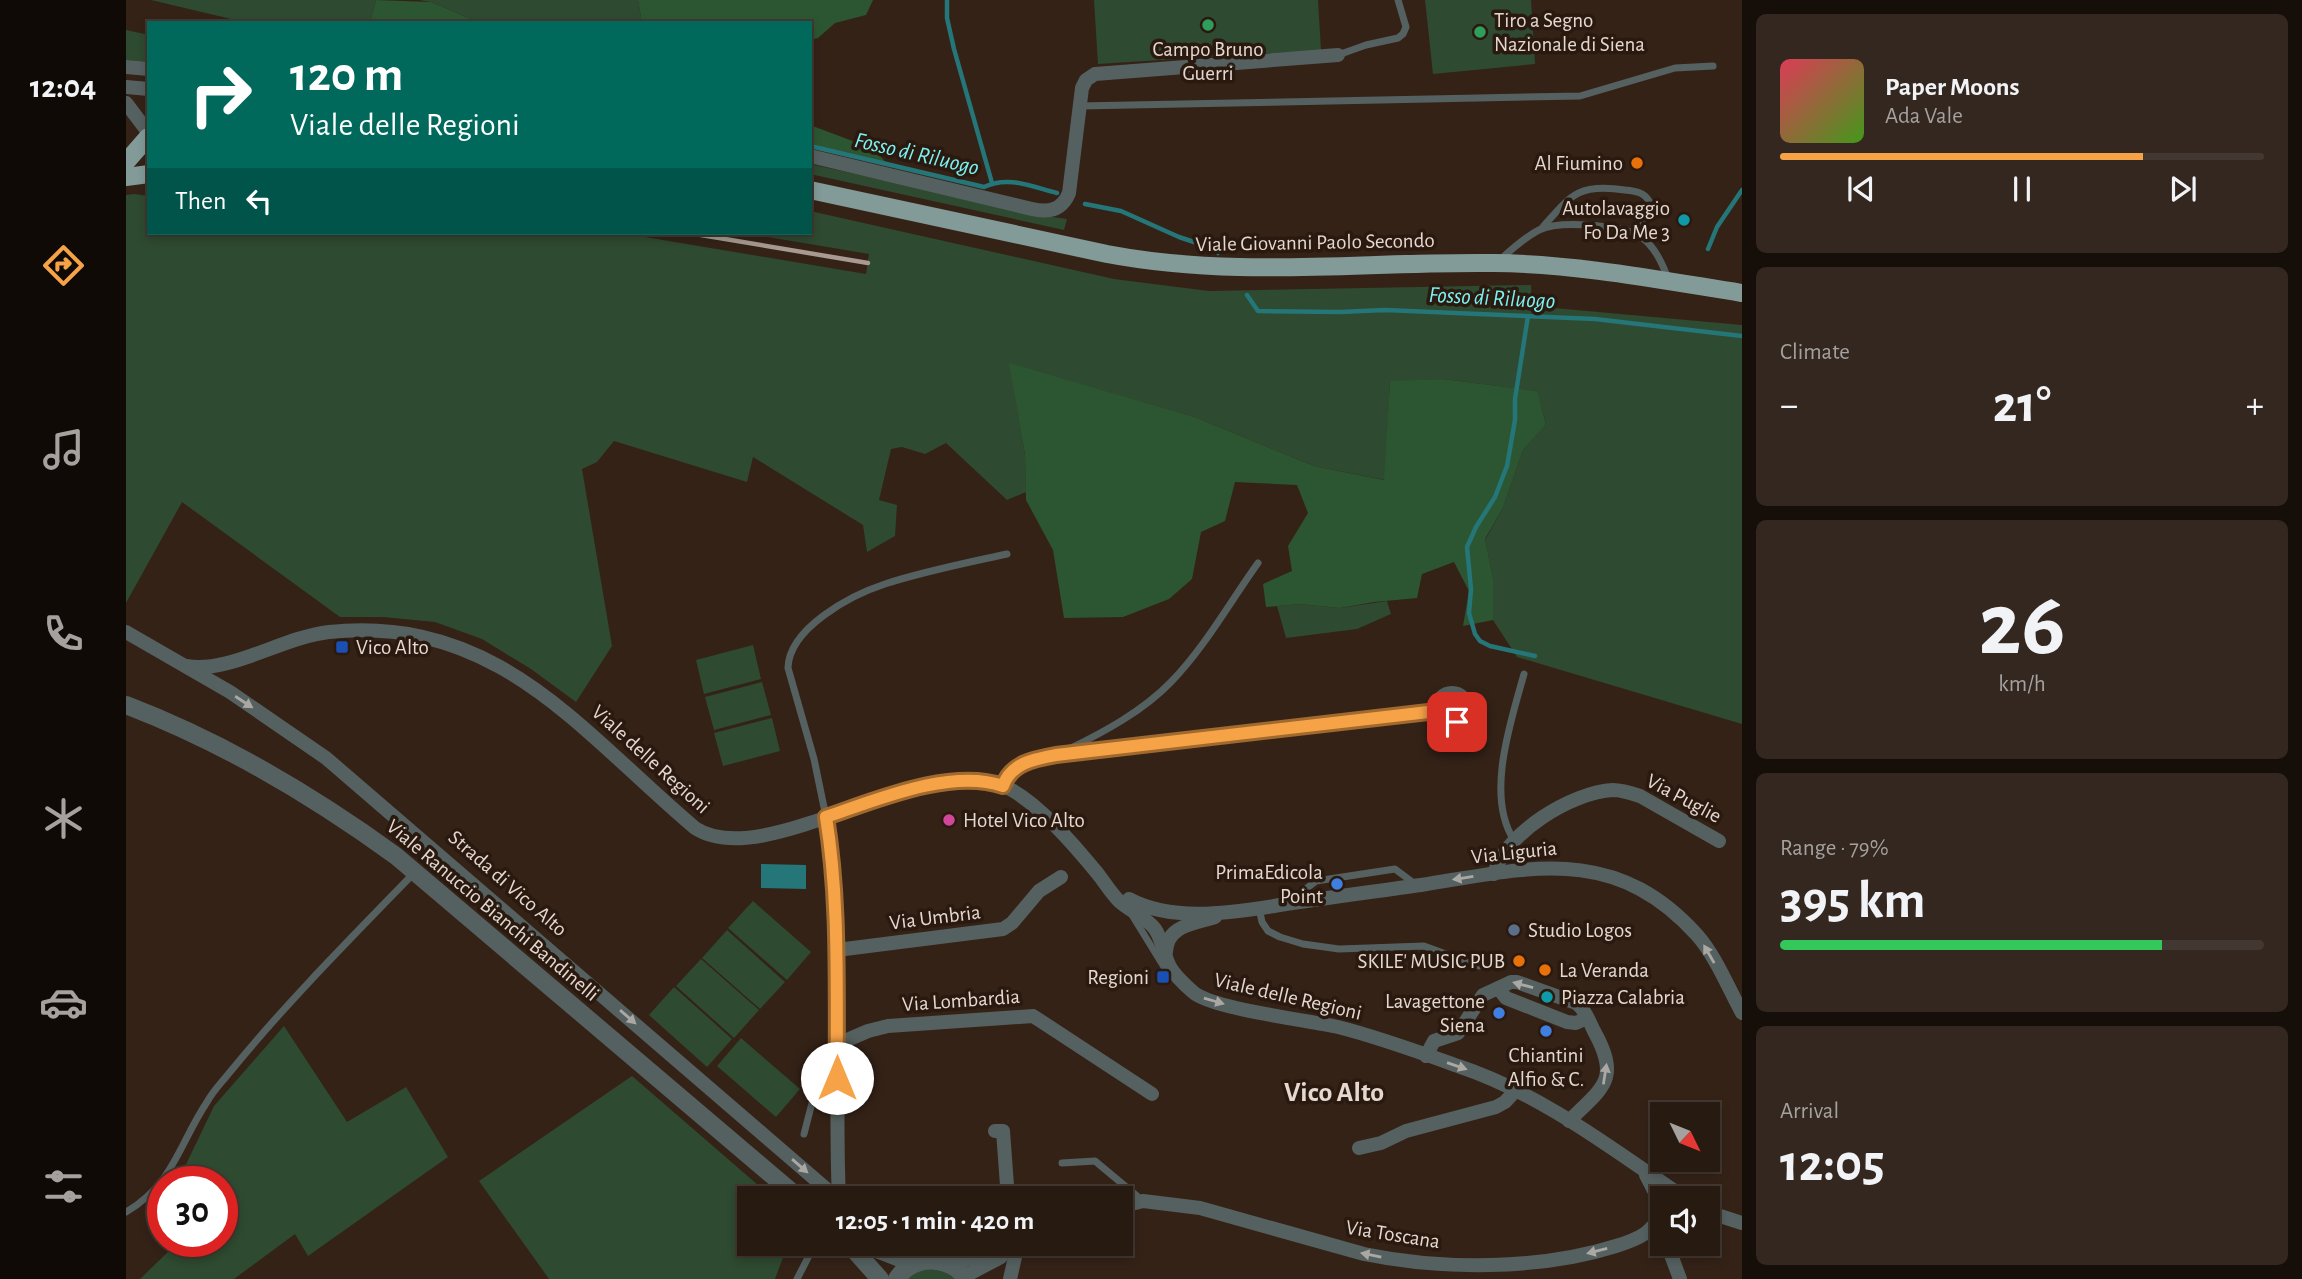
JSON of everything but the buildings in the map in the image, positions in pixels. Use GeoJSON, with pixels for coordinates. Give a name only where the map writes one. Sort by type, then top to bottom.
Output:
{"type":"FeatureCollection","features":[{"type":"Feature","properties":{"kind":"main road"},"geometry":{"type":"LineString","coordinates":[[126,162],[147,138]]}},
{"type":"Feature","properties":{"kind":"main road"},"geometry":{"type":"LineString","coordinates":[[126,177],[147,174]]}},
{"type":"Feature","properties":{"kind":"main road","name":"Viale Giovanni Paolo Secondo"},"geometry":{"type":"LineString","coordinates":[[812,190],[1156,263],[1271,269],[1496,263],[1563,267],[1742,293]]}},
{"type":"Feature","properties":{"kind":"street"},"geometry":{"type":"LineString","coordinates":[[812,156],[1032,209],[1052,211],[1063,204],[1069,193],[1082,88],[1095,74],[1338,55]]}},
{"type":"Feature","properties":{"kind":"street"},"geometry":{"type":"LineString","coordinates":[[126,67],[147,69]]}},
{"type":"Feature","properties":{"kind":"street"},"geometry":{"type":"LineString","coordinates":[[126,87],[147,89]]}},
{"type":"Feature","properties":{"kind":"street"},"geometry":{"type":"LineString","coordinates":[[126,103],[147,135]]}},
{"type":"Feature","properties":{"kind":"street","name":"Viale delle Regioni"},"geometry":{"type":"LineString","coordinates":[[186,666],[211,667],[290,640],[330,632],[388,631],[438,639],[488,660],[558,706],[702,832],[728,838],[785,830],[897,794],[952,782],[974,781],[1003,786],[1019,795],[1053,825],[1116,898],[1154,928],[1172,969],[1199,996],[1214,1002],[1337,1027],[1481,1074],[1516,1090],[1569,1121],[1666,1186]]}},
{"type":"Feature","properties":{"kind":"street","name":"Strada di Vico Alto"},"geometry":{"type":"LineString","coordinates":[[126,632],[186,666],[326,758],[823,1186]]}},
{"type":"Feature","properties":{"kind":"street","name":"Viale Ranuccio Bianchi Bandinelli"},"geometry":{"type":"LineString","coordinates":[[126,705],[193,734],[271,775],[357,828],[416,872],[785,1186]]}},
{"type":"Feature","properties":{"kind":"street"},"geometry":{"type":"LineString","coordinates":[[1003,786],[1008,774],[1019,765],[1056,755],[1437,711]]}},
{"type":"Feature","properties":{"kind":"street","name":"Via Puglie"},"geometry":{"type":"LineString","coordinates":[[1494,874],[1501,856],[1514,840],[1554,811],[1575,800],[1600,792],[1619,790],[1647,800],[1720,841]]}},
{"type":"Feature","properties":{"kind":"street"},"geometry":{"type":"LineString","coordinates":[[826,817],[832,861],[837,950],[838,1186]]}},
{"type":"Feature","properties":{"kind":"street","name":"Via Liguria"},"geometry":{"type":"LineString","coordinates":[[1103,880],[1128,898],[1147,907],[1176,912],[1227,913],[1548,867],[1581,869],[1633,886],[1668,909],[1701,940],[1742,1013]]}},
{"type":"Feature","properties":{"kind":"street","name":"Via Umbria"},"geometry":{"type":"LineString","coordinates":[[837,950],[1003,929],[1012,923],[1039,891],[1060,877]]}},
{"type":"Feature","properties":{"kind":"street","name":"Via Liguria"},"geometry":{"type":"LineString","coordinates":[[1166,956],[1167,942],[1173,933],[1227,913]]}},
{"type":"Feature","properties":{"kind":"street"},"geometry":{"type":"LineString","coordinates":[[1426,1056],[1434,1041],[1451,1037],[1460,1031],[1483,995],[1499,989],[1506,998],[1567,1022],[1576,1023],[1587,1018],[1603,1050],[1607,1075],[1599,1092],[1569,1121]]}},
{"type":"Feature","properties":{"kind":"street","name":"Via Lombardia"},"geometry":{"type":"LineString","coordinates":[[838,1044],[868,1031],[888,1027],[1033,1016],[1152,1094]]}},
{"type":"Feature","properties":{"kind":"street"},"geometry":{"type":"LineString","coordinates":[[1359,1148],[1381,1143],[1406,1131],[1490,1109],[1505,1102],[1516,1090]]}},
{"type":"Feature","properties":{"kind":"street"},"geometry":{"type":"LineString","coordinates":[[995,1131],[1003,1131],[1007,1186]]}},
{"type":"Feature","properties":{"kind":"street"},"geometry":{"type":"LineString","coordinates":[[1644,1171],[1652,1186]]}},
{"type":"Feature","properties":{"kind":"street","name":"Via Toscana"},"geometry":{"type":"LineString","coordinates":[[1133,1203],[1143,1201],[1200,1208],[1377,1257],[1459,1264],[1506,1264],[1580,1255],[1630,1241],[1650,1230]]}},
{"type":"Feature","properties":{"kind":"street"},"geometry":{"type":"LineString","coordinates":[[1720,1216],[1742,1223]]}},
{"type":"Feature","properties":{"kind":"street"},"geometry":{"type":"LineString","coordinates":[[860,1256],[880,1279]]}},
{"type":"Feature","properties":{"kind":"street"},"geometry":{"type":"LineString","coordinates":[[895,1256],[913,1263],[980,1256]]}},
{"type":"Feature","properties":{"kind":"street"},"geometry":{"type":"LineString","coordinates":[[932,1256],[954,1267],[966,1278],[984,1279]]}},
{"type":"Feature","properties":{"kind":"street"},"geometry":{"type":"LineString","coordinates":[[966,1278],[1000,1256]]}},
{"type":"Feature","properties":{"kind":"street"},"geometry":{"type":"LineString","coordinates":[[1010,1279],[1014,1256]]}},
{"type":"Feature","properties":{"kind":"street"},"geometry":{"type":"LineString","coordinates":[[1671,1256],[1680,1279]]}},
{"type":"Feature","properties":{"kind":"street"},"geometry":{"type":"LineString","coordinates":[[897,1279],[913,1263]]}},
{"type":"Feature","properties":{"kind":"lane"},"geometry":{"type":"LineString","coordinates":[[1338,55],[1398,38],[1403,34],[1406,27],[1398,0]]}},
{"type":"Feature","properties":{"kind":"lane"},"geometry":{"type":"LineString","coordinates":[[1079,106],[1580,96],[1675,68],[1713,66]]}},
{"type":"Feature","properties":{"kind":"lane"},"geometry":{"type":"LineString","coordinates":[[1496,263],[1540,230],[1572,195],[1588,189],[1604,188],[1640,193],[1647,197],[1650,205],[1639,236]]}},
{"type":"Feature","properties":{"kind":"lane"},"geometry":{"type":"LineString","coordinates":[[1540,230],[1563,225],[1629,232],[1639,236],[1655,253],[1670,281]]}},
{"type":"Feature","properties":{"kind":"lane"},"geometry":{"type":"LineString","coordinates":[[826,817],[814,759],[788,668],[788,659],[797,640],[812,625],[867,591],[906,578],[1007,554]]}},
{"type":"Feature","properties":{"kind":"lane"},"geometry":{"type":"LineString","coordinates":[[1056,755],[1106,730],[1165,688],[1199,646],[1258,563]]}},
{"type":"Feature","properties":{"kind":"lane"},"geometry":{"type":"LineString","coordinates":[[1514,840],[1503,809],[1502,779],[1513,716],[1524,674]]}},
{"type":"Feature","properties":{"kind":"lane"},"geometry":{"type":"LineString","coordinates":[[126,1212],[160,1185],[206,1102],[230,1072],[276,1019],[416,872]]}},
{"type":"Feature","properties":{"kind":"lane"},"geometry":{"type":"LineString","coordinates":[[1128,908],[1168,972],[1189,988]]}},
{"type":"Feature","properties":{"kind":"lane"},"geometry":{"type":"LineString","coordinates":[[1259,908],[1262,922],[1268,931],[1294,941],[1339,949],[1424,946],[1479,965]]}},
{"type":"Feature","properties":{"kind":"lane"},"geometry":{"type":"LineString","coordinates":[[803,1134],[813,1098],[837,1063]]}},
{"type":"Feature","properties":{"kind":"lane"},"geometry":{"type":"LineString","coordinates":[[1062,1163],[1095,1161],[1143,1201]]}},
{"type":"Feature","properties":{"kind":"lane"},"geometry":{"type":"LineString","coordinates":[[797,1279],[809,1256]]}},
{"type":"Feature","properties":{"kind":"green space"},"geometry":{"type":"Polygon","coordinates":[[[151,0],[376,0],[371,21],[240,21],[151,0]]]}},
{"type":"Feature","properties":{"kind":"green space"},"geometry":{"type":"Polygon","coordinates":[[[376,0],[431,2],[476,21],[371,21],[376,0]]]}},
{"type":"Feature","properties":{"kind":"green space"},"geometry":{"type":"Polygon","coordinates":[[[419,0],[638,0],[642,21],[476,21],[431,2],[419,0]]]}},
{"type":"Feature","properties":{"kind":"green space"},"geometry":{"type":"Polygon","coordinates":[[[638,0],[873,0],[866,15],[835,23],[818,38],[812,40],[812,21],[642,21],[638,0]]]}},
{"type":"Feature","properties":{"kind":"green space","name":"Campo Bruno Guerri"},"geometry":{"type":"Polygon","coordinates":[[[1094,0],[1318,0],[1321,50],[1098,64],[1094,0]]]}},
{"type":"Feature","properties":{"kind":"green space","name":"Tiro a Segno Nazionale di Siena"},"geometry":{"type":"Polygon","coordinates":[[[1425,0],[1531,0],[1535,64],[1433,74],[1425,0]]]}},
{"type":"Feature","properties":{"kind":"green space"},"geometry":{"type":"Polygon","coordinates":[[[126,30],[147,35],[147,62],[126,60],[126,30]]]}},
{"type":"Feature","properties":{"kind":"green space"},"geometry":{"type":"Polygon","coordinates":[[[812,126],[874,149],[887,164],[812,146],[812,126]]]}},
{"type":"Feature","properties":{"kind":"green space"},"geometry":{"type":"Polygon","coordinates":[[[812,164],[1067,219],[1064,230],[812,174],[812,164]]]}},
{"type":"Feature","properties":{"kind":"green space"},"geometry":{"type":"Polygon","coordinates":[[[126,195],[147,196],[147,235],[633,235],[866,274],[869,254],[756,235],[812,235],[812,211],[1114,279],[1209,291],[1531,285],[1532,306],[1742,325],[1742,724],[1517,657],[1493,620],[1493,578],[1485,540],[1503,508],[1523,450],[1546,423],[1536,391],[1443,379],[1390,382],[1385,480],[1314,466],[1195,417],[1010,364],[1025,455],[1026,492],[1007,500],[946,443],[925,454],[902,447],[891,449],[879,500],[897,505],[895,536],[867,552],[863,525],[753,457],[747,482],[614,441],[597,462],[582,469],[612,646],[576,702],[531,669],[482,639],[435,622],[383,617],[340,617],[182,502],[126,603],[126,195]]]}},
{"type":"Feature","properties":{"kind":"green space"},"geometry":{"type":"Polygon","coordinates":[[[1009,363],[1195,417],[1314,466],[1384,480],[1390,381],[1443,379],[1537,391],[1546,424],[1523,450],[1503,508],[1485,539],[1493,578],[1493,620],[1463,626],[1469,591],[1454,562],[1422,574],[1417,598],[1340,608],[1299,604],[1266,607],[1263,584],[1292,571],[1288,546],[1308,513],[1297,485],[1235,482],[1225,521],[1201,532],[1192,579],[1169,599],[1123,617],[1064,618],[1053,550],[1026,500],[1025,455],[1009,363]]]}},
{"type":"Feature","properties":{"kind":"green space"},"geometry":{"type":"Polygon","coordinates":[[[1387,601],[1391,614],[1357,629],[1286,638],[1277,606],[1299,604],[1340,608],[1387,601]]]}},
{"type":"Feature","properties":{"kind":"green space"},"geometry":{"type":"Polygon","coordinates":[[[753,645],[761,679],[704,694],[696,660],[753,645]]]}},
{"type":"Feature","properties":{"kind":"green space"},"geometry":{"type":"Polygon","coordinates":[[[762,682],[771,715],[714,730],[705,697],[762,682]]]}},
{"type":"Feature","properties":{"kind":"green space"},"geometry":{"type":"Polygon","coordinates":[[[772,718],[780,751],[723,766],[714,733],[772,718]]]}},
{"type":"Feature","properties":{"kind":"green space"},"geometry":{"type":"Polygon","coordinates":[[[753,901],[811,952],[787,980],[728,928],[753,901]]]}},
{"type":"Feature","properties":{"kind":"green space"},"geometry":{"type":"Polygon","coordinates":[[[727,930],[785,982],[760,1009],[702,958],[727,930]]]}},
{"type":"Feature","properties":{"kind":"green space"},"geometry":{"type":"Polygon","coordinates":[[[701,959],[759,1010],[734,1038],[676,986],[701,959]]]}},
{"type":"Feature","properties":{"kind":"green space"},"geometry":{"type":"Polygon","coordinates":[[[674,987],[732,1039],[707,1067],[649,1015],[674,987]]]}},
{"type":"Feature","properties":{"kind":"green space"},"geometry":{"type":"Polygon","coordinates":[[[284,1026],[347,1122],[406,1087],[448,1157],[308,1256],[295,1234],[234,1279],[140,1279],[163,1257],[238,1257],[238,1166],[185,1166],[214,1106],[284,1026]]]}},
{"type":"Feature","properties":{"kind":"green space"},"geometry":{"type":"Polygon","coordinates":[[[741,1038],[800,1089],[776,1117],[717,1066],[741,1038]]]}},
{"type":"Feature","properties":{"kind":"green space"},"geometry":{"type":"Polygon","coordinates":[[[632,1076],[759,1186],[737,1186],[737,1256],[784,1256],[775,1279],[549,1279],[479,1181],[632,1076]]]}},
{"type":"Feature","properties":{"kind":"green space"},"geometry":{"type":"Polygon","coordinates":[[[941,1268],[955,1279],[903,1279],[912,1271],[941,1268]]]}},
{"type":"Feature","properties":{"kind":"water"},"geometry":{"type":"Polygon","coordinates":[[[761,864],[806,865],[806,889],[761,888],[761,864]]]}},
{"type":"Feature","properties":{"kind":"waterway"},"geometry":{"type":"LineString","coordinates":[[947,0],[947,18],[954,49],[992,183]]}},
{"type":"Feature","properties":{"kind":"waterway","name":"Fosso di Riluogo"},"geometry":{"type":"LineString","coordinates":[[812,146],[984,187],[1011,182],[1057,193]]}},
{"type":"Feature","properties":{"kind":"waterway"},"geometry":{"type":"LineString","coordinates":[[1708,249],[1717,227],[1742,190]]}},
{"type":"Feature","properties":{"kind":"waterway","name":"Fosso di Riluogo"},"geometry":{"type":"LineString","coordinates":[[1085,204],[1121,211],[1179,237],[1215,249],[1218,253]]}},
{"type":"Feature","properties":{"kind":"waterway","name":"Fosso di Riluogo"},"geometry":{"type":"LineString","coordinates":[[1247,295],[1258,311],[1385,310],[1595,319],[1742,336]]}},
{"type":"Feature","properties":{"kind":"waterway"},"geometry":{"type":"LineString","coordinates":[[1528,316],[1507,466],[1495,497],[1467,547],[1471,589],[1469,613],[1475,634],[1480,641],[1490,646],[1535,656]]}},
{"type":"Feature","properties":{"kind":"railway"},"geometry":{"type":"LineString","coordinates":[[701,235],[868,263]]}},
{"type":"Feature","properties":{"kind":"place","name":"Campo Bruno Guerri"},"geometry":{"type":"Point","coordinates":[1208,25]}},
{"type":"Feature","properties":{"kind":"place","name":"Tiro a Segno Nazionale di Siena"},"geometry":{"type":"Point","coordinates":[1480,32]}},
{"type":"Feature","properties":{"kind":"place","name":"Al Fiumino"},"geometry":{"type":"Point","coordinates":[1637,163]}},
{"type":"Feature","properties":{"kind":"place","name":"Autolavaggio Fo Da Me 3"},"geometry":{"type":"Point","coordinates":[1684,220]}},
{"type":"Feature","properties":{"kind":"place","name":"Vico Alto"},"geometry":{"type":"Point","coordinates":[342,647]}},
{"type":"Feature","properties":{"kind":"place","name":"Hotel Vico Alto"},"geometry":{"type":"Point","coordinates":[949,820]}},
{"type":"Feature","properties":{"kind":"place","name":"PrimaEdicola Point"},"geometry":{"type":"Point","coordinates":[1337,884]}},
{"type":"Feature","properties":{"kind":"place","name":"Studio Logos"},"geometry":{"type":"Point","coordinates":[1514,930]}},
{"type":"Feature","properties":{"kind":"place","name":"SKILE' MUSIC PUB"},"geometry":{"type":"Point","coordinates":[1519,961]}},
{"type":"Feature","properties":{"kind":"place","name":"La Veranda"},"geometry":{"type":"Point","coordinates":[1545,970]}},
{"type":"Feature","properties":{"kind":"place","name":"Regioni"},"geometry":{"type":"Point","coordinates":[1163,977]}},
{"type":"Feature","properties":{"kind":"place","name":"Piazza Calabria"},"geometry":{"type":"Point","coordinates":[1547,997]}},
{"type":"Feature","properties":{"kind":"place","name":"Lavagettone Siena"},"geometry":{"type":"Point","coordinates":[1499,1013]}},
{"type":"Feature","properties":{"kind":"place","name":"Chiantini Alfio & C."},"geometry":{"type":"Point","coordinates":[1546,1031]}},
{"type":"Feature","properties":{"kind":"district","name":"Vico Alto"},"geometry":{"type":"Point","coordinates":[1334,1091]}},
{"type":"Feature","properties":{"kind":"route"},"geometry":{"type":"LineString","coordinates":[[837,1078],[837,950],[832,861],[826,817],[881,798],[952,782],[974,781],[1003,786],[1008,774],[1019,765],[1056,755],[1437,711],[1443,720],[1457,722]]}}]}
